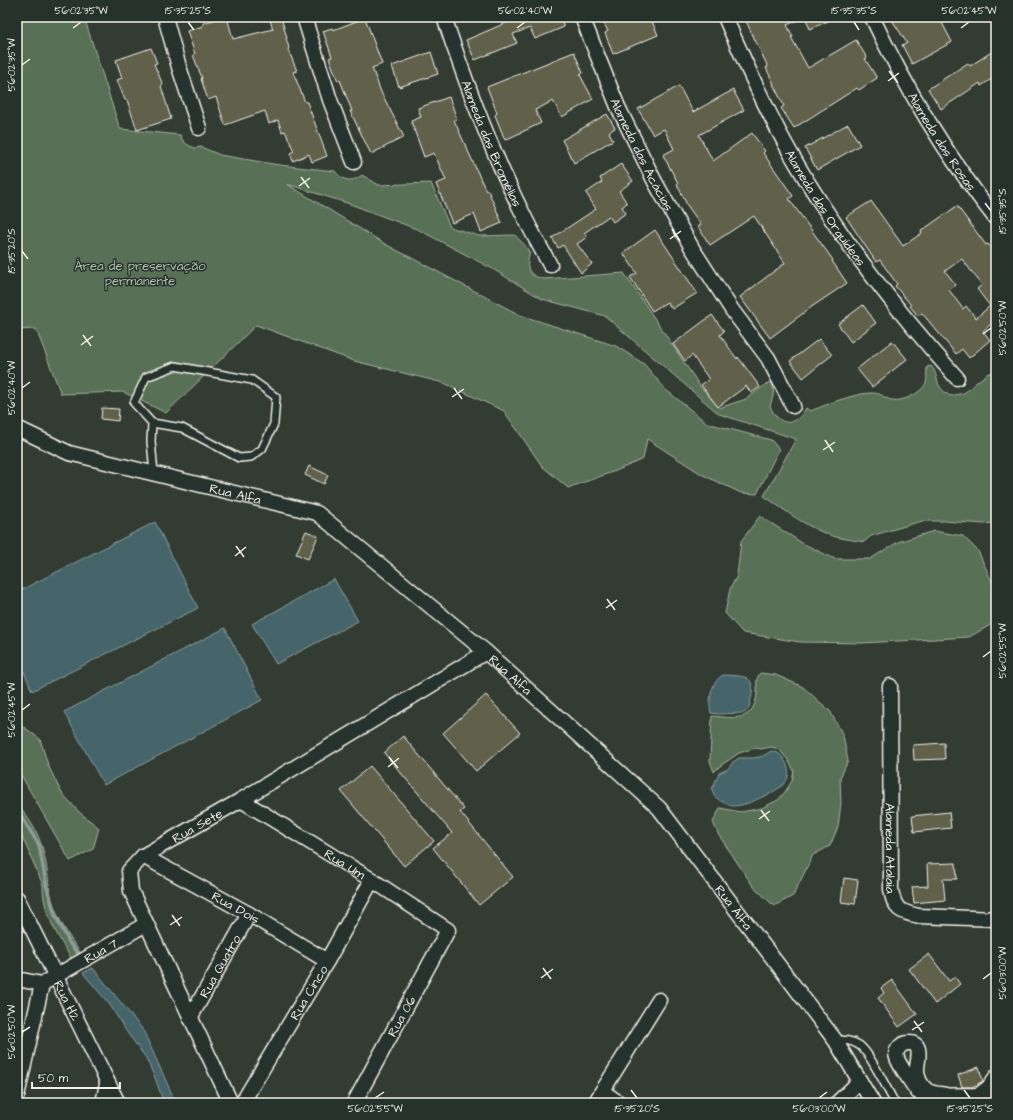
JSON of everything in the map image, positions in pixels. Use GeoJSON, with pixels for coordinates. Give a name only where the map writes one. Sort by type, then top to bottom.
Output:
{"type":"FeatureCollection","features":[{"type":"Feature","properties":{"kind":"street"},"geometry":{"type":"LineString","coordinates":[[165,17],[199,128]]}},
{"type":"Feature","properties":{"kind":"street"},"geometry":{"type":"LineString","coordinates":[[304,17],[330,100],[354,162]]}},
{"type":"Feature","properties":{"kind":"street","name":"Alameda das Bromélias"},"geometry":{"type":"LineString","coordinates":[[444,17],[477,110],[499,165],[522,214],[550,265]]}},
{"type":"Feature","properties":{"kind":"street","name":"Alameda das Acácias"},"geometry":{"type":"LineString","coordinates":[[582,17],[618,107],[655,182],[692,248],[732,310],[768,358],[793,406]]}},
{"type":"Feature","properties":{"kind":"street","name":"Alameda das Orquídeas"},"geometry":{"type":"LineString","coordinates":[[725,17],[762,98],[791,154],[818,197],[850,246],[889,298],[921,338],[957,378]]}},
{"type":"Feature","properties":{"kind":"street","name":"Alameda das Rosas"},"geometry":{"type":"LineString","coordinates":[[872,17],[920,109],[974,192],[996,219]]}},
{"type":"Feature","properties":{"kind":"street","name":"Rua Alfa"},"geometry":{"type":"LineString","coordinates":[[17,428],[69,453],[317,513],[486,652],[659,808],[835,1040],[873,1103]]}},
{"type":"Feature","properties":{"kind":"street","name":"Rua Sete"},"geometry":{"type":"LineString","coordinates":[[231,1103],[131,891],[129,871],[143,856],[241,800],[486,652]]}},
{"type":"Feature","properties":{"kind":"street","name":"Alameda Atalaia"},"geometry":{"type":"LineString","coordinates":[[890,686],[891,889],[893,901],[898,909],[908,914],[919,916],[996,919]]}},
{"type":"Feature","properties":{"kind":"street","name":"Rua Um"},"geometry":{"type":"LineString","coordinates":[[241,800],[372,880],[448,930]]}},
{"type":"Feature","properties":{"kind":"street","name":"Rua Dois"},"geometry":{"type":"LineString","coordinates":[[143,856],[249,914],[327,962]]}},
{"type":"Feature","properties":{"kind":"street","name":"Rua Cinco"},"geometry":{"type":"LineString","coordinates":[[242,1103],[327,962],[372,880]]}},
{"type":"Feature","properties":{"kind":"street","name":"Rua H2"},"geometry":{"type":"LineString","coordinates":[[17,898],[107,1084],[118,1103]]}},
{"type":"Feature","properties":{"kind":"street","name":"Rua Quatro"},"geometry":{"type":"LineString","coordinates":[[190,1018],[249,914]]}},
{"type":"Feature","properties":{"kind":"street","name":"Rua 7"},"geometry":{"type":"LineString","coordinates":[[42,984],[146,924]]}},
{"type":"Feature","properties":{"kind":"street","name":"Rua 06"},"geometry":{"type":"LineString","coordinates":[[354,1103],[448,930]]}},
{"type":"Feature","properties":{"kind":"street"},"geometry":{"type":"LineString","coordinates":[[17,979],[42,984],[17,1096]]}},
{"type":"Feature","properties":{"kind":"street"},"geometry":{"type":"LineString","coordinates":[[619,1103],[598,1097],[659,1000]]}},
{"type":"Feature","properties":{"kind":"street"},"geometry":{"type":"LineString","coordinates":[[979,1095],[989,1087],[996,1078]]}},
{"type":"Feature","properties":{"kind":"street"},"geometry":{"type":"LineString","coordinates":[[837,1103],[860,1081]]}},
{"type":"Feature","properties":{"kind":"street"},"geometry":{"type":"LineString","coordinates":[[103,1103],[107,1084]]}},
{"type":"Feature","properties":{"kind":"street"},"geometry":{"type":"LineString","coordinates":[[946,1095],[979,1095],[996,1091]]}},
{"type":"Feature","properties":{"kind":"lane"},"geometry":{"type":"LineString","coordinates":[[152,422],[182,428],[239,458],[250,457],[262,449],[274,424],[276,397],[252,380],[175,366],[146,377],[134,403],[152,422],[151,441],[154,473]]}},
{"type":"Feature","properties":{"kind":"lane"},"geometry":{"type":"LineString","coordinates":[[835,1040],[848,1040],[861,1046],[868,1055],[895,1103]]}},
{"type":"Feature","properties":{"kind":"green space","name":"Área de preservação permanente"},"geometry":{"type":"Polygon","coordinates":[[[17,17],[84,17],[120,129],[180,135],[183,141],[188,145],[195,148],[201,147],[220,155],[279,165],[335,171],[347,180],[358,178],[362,175],[379,185],[431,183],[450,227],[479,236],[515,235],[528,250],[528,269],[537,277],[544,279],[624,273],[700,386],[719,408],[746,399],[771,381],[774,390],[770,406],[778,418],[782,421],[792,422],[802,415],[806,408],[810,411],[839,400],[862,394],[874,393],[892,400],[906,399],[919,391],[925,385],[927,379],[927,367],[931,366],[940,387],[950,396],[964,393],[987,374],[996,371],[996,523],[984,524],[922,521],[871,536],[864,542],[836,537],[817,530],[798,520],[764,496],[796,439],[719,414],[605,316],[542,299],[491,268],[419,230],[350,204],[287,184],[385,244],[520,315],[616,346],[644,364],[666,390],[707,423],[771,440],[779,449],[757,494],[741,493],[703,475],[647,439],[643,459],[618,470],[568,488],[542,466],[504,411],[444,383],[354,361],[256,325],[166,413],[123,392],[61,394],[36,329],[17,330],[17,17]]]}},
{"type":"Feature","properties":{"kind":"green space"},"geometry":{"type":"Polygon","coordinates":[[[760,516],[802,543],[835,559],[870,559],[898,542],[934,531],[963,536],[978,551],[993,584],[994,623],[969,637],[863,643],[800,642],[743,633],[725,613],[730,589],[737,576],[741,541],[760,516]]]}},
{"type":"Feature","properties":{"kind":"green space"},"geometry":{"type":"Polygon","coordinates":[[[760,673],[776,675],[803,687],[830,711],[843,735],[848,761],[840,778],[841,803],[838,827],[830,846],[813,855],[793,896],[774,906],[753,886],[718,834],[713,822],[720,808],[741,812],[762,808],[778,800],[792,781],[794,771],[788,760],[779,749],[771,747],[761,749],[755,748],[739,753],[714,772],[710,761],[712,716],[735,718],[742,717],[752,710],[757,694],[757,681],[760,673]]]}},
{"type":"Feature","properties":{"kind":"green space"},"geometry":{"type":"Polygon","coordinates":[[[24,727],[40,739],[48,765],[61,792],[79,812],[99,828],[93,849],[70,861],[17,768],[17,732],[24,727]]]}},
{"type":"Feature","properties":{"kind":"green space"},"geometry":{"type":"Polygon","coordinates":[[[17,802],[34,827],[41,843],[52,899],[58,916],[82,955],[72,960],[48,915],[43,895],[43,885],[17,825],[17,802]]]}},
{"type":"Feature","properties":{"kind":"water"},"geometry":{"type":"Polygon","coordinates":[[[155,522],[198,608],[32,691],[17,655],[17,592],[155,522]]]}},
{"type":"Feature","properties":{"kind":"water"},"geometry":{"type":"Polygon","coordinates":[[[334,579],[358,621],[276,664],[252,624],[334,579]]]}},
{"type":"Feature","properties":{"kind":"water"},"geometry":{"type":"Polygon","coordinates":[[[225,628],[262,700],[104,785],[64,712],[225,628]]]}},
{"type":"Feature","properties":{"kind":"water"},"geometry":{"type":"Polygon","coordinates":[[[723,675],[742,676],[750,681],[752,685],[751,701],[746,712],[711,713],[711,692],[716,682],[723,675]]]}},
{"type":"Feature","properties":{"kind":"water"},"geometry":{"type":"Polygon","coordinates":[[[771,751],[781,755],[788,768],[787,780],[778,789],[754,801],[736,806],[728,805],[714,796],[712,789],[719,773],[728,769],[733,762],[739,758],[754,758],[763,756],[771,751]]]}},
{"type":"Feature","properties":{"kind":"water"},"geometry":{"type":"Polygon","coordinates":[[[93,968],[143,1030],[176,1103],[164,1103],[146,1058],[126,1031],[110,1005],[83,973],[93,968]]]}},
{"type":"Feature","properties":{"kind":"building"},"geometry":{"type":"Polygon","coordinates":[[[227,17],[233,39],[273,29],[270,20],[281,17],[287,38],[288,49],[297,71],[293,72],[305,102],[307,102],[327,156],[312,162],[309,154],[293,161],[290,153],[294,151],[285,131],[282,132],[278,120],[269,124],[265,111],[225,125],[216,97],[208,100],[201,79],[202,78],[193,55],[195,54],[187,31],[203,26],[203,23],[227,17]]]}},
{"type":"Feature","properties":{"kind":"building"},"geometry":{"type":"Polygon","coordinates":[[[520,17],[560,17],[564,27],[535,39],[530,28],[513,34],[517,43],[475,60],[466,40],[520,17]]]}},
{"type":"Feature","properties":{"kind":"building"},"geometry":{"type":"Polygon","coordinates":[[[600,17],[650,17],[658,35],[613,54],[605,33],[608,31],[600,17]]]}},
{"type":"Feature","properties":{"kind":"building"},"geometry":{"type":"Polygon","coordinates":[[[744,17],[805,17],[787,25],[793,37],[791,37],[808,68],[856,40],[867,58],[865,59],[877,78],[859,90],[857,88],[794,128],[781,108],[784,106],[766,68],[768,67],[744,17]]]}},
{"type":"Feature","properties":{"kind":"building"},"geometry":{"type":"Polygon","coordinates":[[[805,17],[837,17],[810,29],[805,17]]]}},
{"type":"Feature","properties":{"kind":"building"},"geometry":{"type":"Polygon","coordinates":[[[890,17],[939,17],[952,42],[912,64],[902,45],[907,43],[890,17]]]}},
{"type":"Feature","properties":{"kind":"building"},"geometry":{"type":"Polygon","coordinates":[[[365,18],[382,64],[372,68],[381,92],[404,137],[371,154],[350,111],[352,111],[340,80],[338,81],[329,58],[332,57],[323,31],[332,28],[333,30],[365,18]]]}},
{"type":"Feature","properties":{"kind":"building"},"geometry":{"type":"Polygon","coordinates":[[[151,48],[157,63],[154,64],[163,85],[161,86],[171,119],[137,130],[127,100],[125,100],[117,80],[122,78],[116,60],[151,48]]]}},
{"type":"Feature","properties":{"kind":"building"},"geometry":{"type":"Polygon","coordinates":[[[996,49],[996,76],[981,86],[980,83],[941,109],[928,89],[968,63],[970,66],[996,49]]]}},
{"type":"Feature","properties":{"kind":"building"},"geometry":{"type":"Polygon","coordinates":[[[431,52],[438,74],[399,87],[392,66],[431,52]]]}},
{"type":"Feature","properties":{"kind":"building"},"geometry":{"type":"Polygon","coordinates":[[[574,52],[583,73],[580,75],[593,99],[562,117],[553,101],[535,110],[541,123],[505,140],[495,115],[497,113],[487,87],[574,52]]]}},
{"type":"Feature","properties":{"kind":"building"},"geometry":{"type":"Polygon","coordinates":[[[679,86],[693,112],[733,90],[744,110],[699,135],[713,161],[752,133],[765,151],[763,153],[793,196],[789,199],[833,260],[832,261],[847,283],[770,338],[740,297],[785,263],[754,216],[710,245],[698,227],[701,225],[687,205],[677,184],[678,183],[663,155],[674,149],[664,129],[653,135],[638,109],[679,86]]]}},
{"type":"Feature","properties":{"kind":"building"},"geometry":{"type":"Polygon","coordinates":[[[449,97],[457,119],[454,120],[486,191],[488,190],[502,223],[481,232],[474,214],[452,223],[436,184],[446,180],[434,153],[424,157],[411,121],[421,117],[418,108],[449,97]]]}},
{"type":"Feature","properties":{"kind":"building"},"geometry":{"type":"Polygon","coordinates":[[[607,114],[615,128],[609,132],[613,140],[574,163],[562,140],[607,114]]]}},
{"type":"Feature","properties":{"kind":"building"},"geometry":{"type":"Polygon","coordinates":[[[848,124],[860,145],[817,170],[805,148],[848,124]]]}},
{"type":"Feature","properties":{"kind":"building"},"geometry":{"type":"Polygon","coordinates":[[[621,164],[633,181],[619,191],[627,203],[622,207],[626,213],[613,222],[609,216],[584,233],[587,237],[577,244],[592,264],[581,273],[563,245],[558,248],[552,238],[596,209],[586,193],[602,182],[600,178],[621,164]]]}},
{"type":"Feature","properties":{"kind":"building"},"geometry":{"type":"Polygon","coordinates":[[[871,201],[903,246],[922,233],[921,231],[957,206],[986,245],[988,244],[996,254],[996,320],[983,331],[990,340],[969,358],[962,349],[956,354],[922,313],[918,316],[895,286],[897,284],[880,260],[876,262],[846,217],[871,201]],[[962,259],[945,271],[956,285],[949,290],[963,309],[966,306],[976,318],[990,306],[977,289],[982,285],[962,259]]]}},
{"type":"Feature","properties":{"kind":"building"},"geometry":{"type":"Polygon","coordinates":[[[655,230],[697,293],[672,309],[667,302],[652,311],[630,277],[637,273],[623,253],[655,230]]]}},
{"type":"Feature","properties":{"kind":"building"},"geometry":{"type":"Polygon","coordinates":[[[863,305],[876,323],[851,342],[838,324],[863,305]]]}},
{"type":"Feature","properties":{"kind":"building"},"geometry":{"type":"Polygon","coordinates":[[[712,315],[724,331],[720,335],[760,387],[751,393],[746,386],[718,407],[701,385],[709,379],[692,355],[685,361],[673,344],[712,315]]]}},
{"type":"Feature","properties":{"kind":"building"},"geometry":{"type":"Polygon","coordinates":[[[819,339],[832,355],[803,378],[790,361],[819,339]]]}},
{"type":"Feature","properties":{"kind":"building"},"geometry":{"type":"Polygon","coordinates":[[[892,341],[907,359],[872,387],[857,369],[892,341]]]}},
{"type":"Feature","properties":{"kind":"building"},"geometry":{"type":"Polygon","coordinates":[[[102,408],[119,409],[118,421],[101,419],[102,408]]]}},
{"type":"Feature","properties":{"kind":"building"},"geometry":{"type":"Polygon","coordinates":[[[309,466],[328,475],[324,484],[305,475],[309,466]]]}},
{"type":"Feature","properties":{"kind":"building"},"geometry":{"type":"Polygon","coordinates":[[[306,531],[318,536],[308,559],[296,554],[306,531]]]}},
{"type":"Feature","properties":{"kind":"building"},"geometry":{"type":"Polygon","coordinates":[[[486,695],[520,733],[476,771],[443,733],[486,695]]]}},
{"type":"Feature","properties":{"kind":"building"},"geometry":{"type":"Polygon","coordinates":[[[403,736],[464,809],[460,812],[513,877],[479,905],[433,848],[452,833],[384,753],[403,736]]]}},
{"type":"Feature","properties":{"kind":"building"},"geometry":{"type":"Polygon","coordinates":[[[944,743],[945,759],[914,760],[913,745],[944,743]]]}},
{"type":"Feature","properties":{"kind":"building"},"geometry":{"type":"Polygon","coordinates":[[[370,766],[434,841],[404,866],[341,791],[370,766]]]}},
{"type":"Feature","properties":{"kind":"building"},"geometry":{"type":"Polygon","coordinates":[[[949,812],[951,828],[914,832],[912,816],[949,812]]]}},
{"type":"Feature","properties":{"kind":"building"},"geometry":{"type":"Polygon","coordinates":[[[956,863],[957,879],[943,879],[945,900],[914,903],[912,887],[928,886],[927,864],[956,863]]]}},
{"type":"Feature","properties":{"kind":"building"},"geometry":{"type":"Polygon","coordinates":[[[844,878],[858,880],[855,904],[841,902],[844,878]]]}},
{"type":"Feature","properties":{"kind":"building"},"geometry":{"type":"Polygon","coordinates":[[[929,954],[949,981],[955,977],[960,984],[935,1004],[909,969],[929,954]]]}},
{"type":"Feature","properties":{"kind":"building"},"geometry":{"type":"Polygon","coordinates":[[[892,980],[917,1014],[899,1027],[878,998],[884,993],[881,988],[892,980]]]}},
{"type":"Feature","properties":{"kind":"building"},"geometry":{"type":"Polygon","coordinates":[[[979,1067],[983,1081],[972,1087],[962,1087],[958,1075],[979,1067]]]}},
{"type":"Feature","properties":{"kind":"waterway"},"geometry":{"type":"LineString","coordinates":[[17,809],[39,845],[46,884],[55,915],[70,944],[82,958]]}}]}
